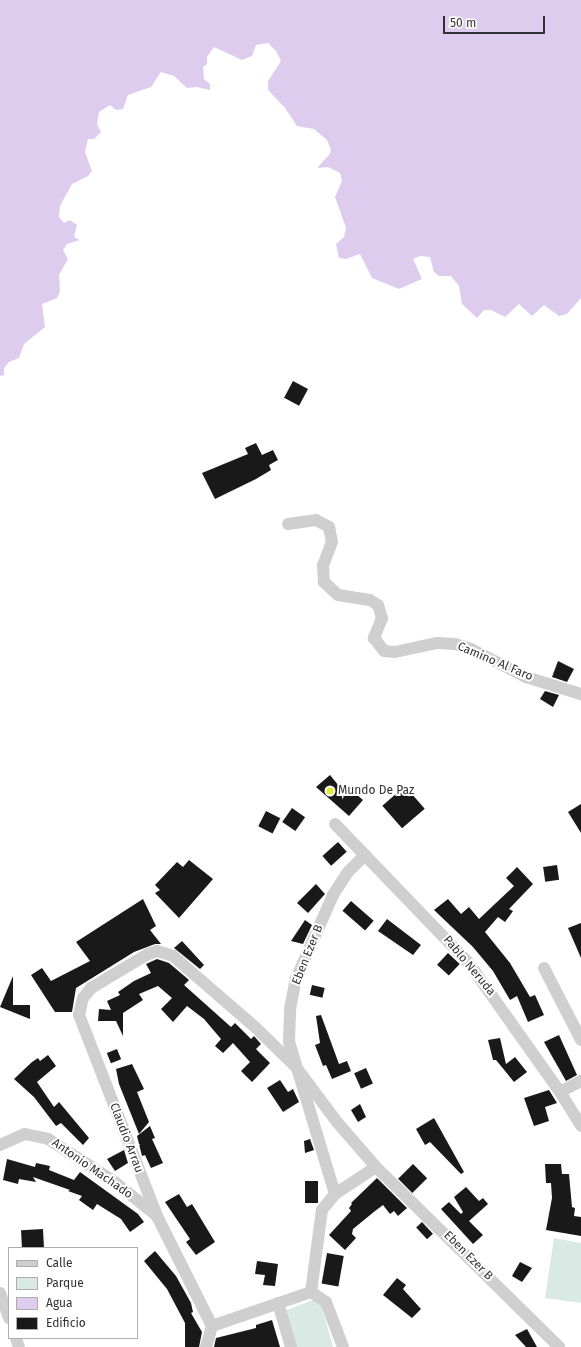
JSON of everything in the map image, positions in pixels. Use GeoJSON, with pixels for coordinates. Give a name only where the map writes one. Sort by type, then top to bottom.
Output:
{"type":"FeatureCollection","features":[{"type":"Feature","properties":{"kind":"street","name":"Camino Al Faro"},"geometry":{"type":"LineString","coordinates":[[288,524],[316,520],[329,527],[332,542],[323,565],[324,582],[338,595],[370,600],[378,605],[382,618],[374,638],[384,651],[395,652],[437,643],[455,644],[471,649],[526,677],[581,694]]}},
{"type":"Feature","properties":{"kind":"street","name":"Pablo Neruda"},"geometry":{"type":"LineString","coordinates":[[335,824],[468,962],[560,1092],[581,1126]]}},
{"type":"Feature","properties":{"kind":"street","name":"Eben Ezer B"},"geometry":{"type":"LineString","coordinates":[[335,1194],[289,1042],[290,1009],[296,978],[333,895],[348,872],[365,855]]}},
{"type":"Feature","properties":{"kind":"street","name":"Eben Ezer B"},"geometry":{"type":"LineString","coordinates":[[148,954],[162,951],[173,956],[255,1027],[296,1068],[337,1122],[376,1167],[559,1347]]}},
{"type":"Feature","properties":{"kind":"street","name":"Claudio Arrau"},"geometry":{"type":"LineString","coordinates":[[148,954],[91,988],[81,1003],[79,1015],[157,1216],[212,1326]]}},
{"type":"Feature","properties":{"kind":"street"},"geometry":{"type":"LineString","coordinates":[[544,968],[581,1040]]}},
{"type":"Feature","properties":{"kind":"street"},"geometry":{"type":"LineString","coordinates":[[560,1092],[581,1081]]}},
{"type":"Feature","properties":{"kind":"street","name":"Antonio Machado"},"geometry":{"type":"LineString","coordinates":[[0,1144],[25,1134],[48,1139],[112,1180],[157,1216]]}},
{"type":"Feature","properties":{"kind":"street"},"geometry":{"type":"LineString","coordinates":[[310,1292],[322,1210],[335,1194],[376,1167]]}},
{"type":"Feature","properties":{"kind":"street"},"geometry":{"type":"LineString","coordinates":[[206,1347],[212,1326],[310,1292]]}},
{"type":"Feature","properties":{"kind":"street"},"geometry":{"type":"LineString","coordinates":[[310,1292],[326,1302],[343,1347]]}},
{"type":"Feature","properties":{"kind":"street"},"geometry":{"type":"LineString","coordinates":[[0,1293],[8,1315]]}},
{"type":"Feature","properties":{"kind":"street"},"geometry":{"type":"LineString","coordinates":[[278,1303],[291,1347]]}},
{"type":"Feature","properties":{"kind":"green space"},"geometry":{"type":"Polygon","coordinates":[[[554,1238],[581,1243],[581,1303],[545,1298],[554,1238]]]}},
{"type":"Feature","properties":{"kind":"green space"},"geometry":{"type":"Polygon","coordinates":[[[313,1300],[321,1304],[333,1347],[295,1347],[284,1311],[313,1300]]]}},
{"type":"Feature","properties":{"kind":"water"},"geometry":{"type":"Polygon","coordinates":[[[0,0],[581,0],[581,298],[567,314],[559,316],[544,305],[532,316],[519,304],[505,317],[491,310],[484,310],[477,318],[462,304],[459,286],[451,276],[439,276],[434,272],[430,257],[420,256],[413,259],[422,279],[399,289],[372,278],[360,254],[346,259],[339,258],[336,244],[344,237],[346,228],[335,197],[342,181],[340,173],[328,167],[317,168],[329,155],[331,150],[327,140],[314,129],[297,126],[285,108],[268,90],[268,81],[281,61],[276,51],[268,43],[256,45],[252,56],[242,60],[214,47],[207,57],[207,64],[203,67],[204,79],[210,84],[210,90],[196,87],[187,88],[174,76],[161,72],[151,87],[128,95],[123,109],[116,110],[110,105],[99,112],[97,124],[101,132],[94,139],[88,139],[85,152],[92,171],[88,176],[72,184],[60,206],[59,217],[64,223],[70,220],[77,225],[74,237],[80,240],[67,244],[63,250],[68,259],[59,275],[60,291],[57,298],[42,304],[45,327],[24,344],[19,358],[9,362],[4,368],[4,375],[0,376],[0,0]]]}},
{"type":"Feature","properties":{"kind":"building"},"geometry":{"type":"Polygon","coordinates":[[[293,381],[308,389],[299,406],[284,398],[293,381]]]}},
{"type":"Feature","properties":{"kind":"building"},"geometry":{"type":"Polygon","coordinates":[[[256,443],[262,455],[273,450],[278,460],[269,465],[271,470],[215,499],[202,473],[248,454],[245,448],[256,443]]]}},
{"type":"Feature","properties":{"kind":"building"},"geometry":{"type":"Polygon","coordinates":[[[558,661],[574,669],[567,682],[552,677],[558,661]]]}},
{"type":"Feature","properties":{"kind":"building"},"geometry":{"type":"Polygon","coordinates":[[[545,691],[559,695],[553,707],[540,699],[545,691]]]}},
{"type":"Feature","properties":{"kind":"building"},"geometry":{"type":"Polygon","coordinates":[[[330,775],[343,791],[347,786],[363,800],[349,816],[316,787],[330,775]]]}},
{"type":"Feature","properties":{"kind":"building"},"geometry":{"type":"Polygon","coordinates":[[[405,786],[425,809],[402,828],[382,806],[405,786]]]}},
{"type":"Feature","properties":{"kind":"building"},"geometry":{"type":"Polygon","coordinates":[[[581,804],[581,833],[568,812],[581,804]]]}},
{"type":"Feature","properties":{"kind":"building"},"geometry":{"type":"Polygon","coordinates":[[[292,808],[305,817],[295,831],[282,822],[292,808]]]}},
{"type":"Feature","properties":{"kind":"building"},"geometry":{"type":"Polygon","coordinates":[[[266,811],[280,818],[273,833],[258,826],[266,811]]]}},
{"type":"Feature","properties":{"kind":"building"},"geometry":{"type":"Polygon","coordinates":[[[338,842],[347,852],[331,866],[322,856],[338,842]]]}},
{"type":"Feature","properties":{"kind":"building"},"geometry":{"type":"Polygon","coordinates":[[[189,860],[213,879],[179,918],[155,893],[160,890],[155,885],[177,862],[183,867],[189,860]]]}},
{"type":"Feature","properties":{"kind":"building"},"geometry":{"type":"Polygon","coordinates":[[[557,865],[559,880],[545,882],[543,867],[557,865]]]}},
{"type":"Feature","properties":{"kind":"building"},"geometry":{"type":"Polygon","coordinates":[[[517,867],[533,884],[509,909],[513,911],[505,922],[498,917],[485,932],[510,963],[530,997],[535,995],[544,1015],[528,1022],[517,996],[510,1000],[493,971],[473,947],[434,910],[448,899],[461,914],[469,907],[479,919],[514,886],[506,878],[517,867]]]}},
{"type":"Feature","properties":{"kind":"building"},"geometry":{"type":"Polygon","coordinates":[[[316,884],[325,894],[308,913],[297,903],[316,884]]]}},
{"type":"Feature","properties":{"kind":"building"},"geometry":{"type":"Polygon","coordinates":[[[143,899],[156,926],[150,930],[161,944],[155,944],[134,952],[76,988],[72,1012],[55,1012],[31,975],[42,968],[51,981],[90,961],[76,942],[143,899]]]}},
{"type":"Feature","properties":{"kind":"building"},"geometry":{"type":"Polygon","coordinates":[[[351,901],[374,921],[365,930],[342,911],[351,901]]]}},
{"type":"Feature","properties":{"kind":"building"},"geometry":{"type":"Polygon","coordinates":[[[387,919],[421,945],[413,955],[378,931],[387,919]]]}},
{"type":"Feature","properties":{"kind":"building"},"geometry":{"type":"Polygon","coordinates":[[[305,920],[312,925],[303,944],[291,941],[305,920]]]}},
{"type":"Feature","properties":{"kind":"building"},"geometry":{"type":"Polygon","coordinates":[[[581,923],[581,958],[568,928],[581,923]]]}},
{"type":"Feature","properties":{"kind":"building"},"geometry":{"type":"Polygon","coordinates":[[[182,941],[204,965],[200,969],[174,948],[182,941]]]}},
{"type":"Feature","properties":{"kind":"building"},"geometry":{"type":"Polygon","coordinates":[[[448,953],[460,964],[449,976],[437,965],[448,953]]]}},
{"type":"Feature","properties":{"kind":"building"},"geometry":{"type":"Polygon","coordinates":[[[157,959],[169,963],[189,980],[184,985],[231,1027],[235,1023],[251,1039],[254,1036],[261,1044],[256,1049],[270,1063],[252,1082],[241,1071],[250,1062],[233,1043],[223,1053],[215,1046],[221,1039],[204,1019],[187,1006],[173,1022],[161,1009],[172,998],[158,986],[139,994],[143,1000],[123,1013],[123,1036],[116,1021],[98,1021],[99,1009],[111,1010],[107,1001],[120,995],[118,992],[134,981],[151,973],[146,964],[157,959]]]}},
{"type":"Feature","properties":{"kind":"building"},"geometry":{"type":"Polygon","coordinates":[[[13,976],[13,1005],[30,1005],[30,1019],[0,1007],[13,976]]]}},
{"type":"Feature","properties":{"kind":"building"},"geometry":{"type":"Polygon","coordinates":[[[312,985],[325,988],[322,998],[310,995],[312,985]]]}},
{"type":"Feature","properties":{"kind":"building"},"geometry":{"type":"Polygon","coordinates":[[[321,1015],[339,1064],[347,1061],[351,1071],[332,1079],[326,1065],[323,1066],[315,1045],[320,1043],[316,1016],[321,1015]]]}},
{"type":"Feature","properties":{"kind":"building"},"geometry":{"type":"Polygon","coordinates":[[[559,1035],[577,1075],[566,1081],[544,1042],[559,1035]]]}},
{"type":"Feature","properties":{"kind":"building"},"geometry":{"type":"Polygon","coordinates":[[[500,1038],[506,1064],[515,1057],[527,1072],[514,1082],[496,1060],[493,1060],[488,1040],[500,1038]]]}},
{"type":"Feature","properties":{"kind":"building"},"geometry":{"type":"Polygon","coordinates":[[[117,1049],[121,1059],[111,1063],[107,1053],[117,1049]]]}},
{"type":"Feature","properties":{"kind":"building"},"geometry":{"type":"Polygon","coordinates":[[[48,1055],[56,1066],[37,1082],[54,1107],[59,1102],[89,1138],[83,1145],[61,1123],[56,1126],[34,1097],[14,1079],[32,1062],[38,1058],[40,1061],[48,1055]]]}},
{"type":"Feature","properties":{"kind":"building"},"geometry":{"type":"Polygon","coordinates":[[[132,1064],[144,1089],[137,1092],[149,1122],[139,1134],[119,1084],[116,1069],[132,1064]]]}},
{"type":"Feature","properties":{"kind":"building"},"geometry":{"type":"Polygon","coordinates":[[[366,1068],[373,1084],[361,1089],[354,1073],[366,1068]]]}},
{"type":"Feature","properties":{"kind":"building"},"geometry":{"type":"Polygon","coordinates":[[[280,1080],[288,1092],[293,1089],[299,1102],[283,1112],[267,1088],[280,1080]]]}},
{"type":"Feature","properties":{"kind":"building"},"geometry":{"type":"Polygon","coordinates":[[[549,1090],[557,1103],[545,1107],[549,1121],[534,1126],[524,1098],[549,1090]]]}},
{"type":"Feature","properties":{"kind":"building"},"geometry":{"type":"Polygon","coordinates":[[[360,1104],[366,1117],[358,1122],[351,1110],[360,1104]]]}},
{"type":"Feature","properties":{"kind":"building"},"geometry":{"type":"Polygon","coordinates":[[[434,1118],[464,1172],[461,1174],[430,1142],[425,1145],[416,1129],[434,1118]]]}},
{"type":"Feature","properties":{"kind":"building"},"geometry":{"type":"Polygon","coordinates":[[[150,1126],[155,1138],[152,1139],[163,1163],[151,1168],[145,1155],[142,1156],[137,1136],[150,1126]]]}},
{"type":"Feature","properties":{"kind":"building"},"geometry":{"type":"Polygon","coordinates":[[[310,1139],[314,1150],[305,1153],[304,1141],[310,1139]]]}},
{"type":"Feature","properties":{"kind":"building"},"geometry":{"type":"Polygon","coordinates":[[[124,1150],[128,1163],[115,1171],[107,1159],[124,1150]]]}},
{"type":"Feature","properties":{"kind":"building"},"geometry":{"type":"Polygon","coordinates":[[[7,1159],[35,1167],[36,1163],[50,1166],[49,1170],[74,1180],[80,1172],[138,1214],[144,1222],[130,1232],[121,1219],[97,1204],[93,1210],[79,1200],[82,1196],[68,1191],[70,1190],[33,1177],[36,1182],[19,1179],[18,1184],[3,1180],[7,1159]]]}},
{"type":"Feature","properties":{"kind":"building"},"geometry":{"type":"Polygon","coordinates":[[[413,1164],[427,1178],[412,1193],[398,1179],[413,1164]]]}},
{"type":"Feature","properties":{"kind":"building"},"geometry":{"type":"Polygon","coordinates":[[[545,1164],[561,1164],[562,1174],[569,1174],[572,1207],[575,1208],[574,1216],[581,1217],[581,1236],[546,1230],[552,1198],[551,1183],[546,1183],[545,1164]]]}},
{"type":"Feature","properties":{"kind":"building"},"geometry":{"type":"Polygon","coordinates":[[[377,1178],[407,1208],[398,1216],[394,1211],[390,1214],[383,1205],[353,1229],[352,1234],[356,1238],[345,1250],[329,1235],[351,1211],[349,1208],[352,1204],[351,1203],[377,1178]]]}},
{"type":"Feature","properties":{"kind":"building"},"geometry":{"type":"Polygon","coordinates":[[[305,1181],[318,1181],[318,1203],[305,1203],[305,1181]]]}},
{"type":"Feature","properties":{"kind":"building"},"geometry":{"type":"Polygon","coordinates":[[[466,1187],[479,1201],[483,1198],[488,1204],[469,1221],[483,1235],[473,1244],[441,1209],[449,1202],[461,1214],[463,1212],[454,1197],[466,1187]]]}},
{"type":"Feature","properties":{"kind":"building"},"geometry":{"type":"Polygon","coordinates":[[[179,1194],[187,1207],[192,1204],[215,1242],[196,1255],[186,1242],[190,1239],[165,1202],[179,1194]]]}},
{"type":"Feature","properties":{"kind":"building"},"geometry":{"type":"Polygon","coordinates":[[[422,1222],[433,1234],[427,1239],[416,1227],[422,1222]]]}},
{"type":"Feature","properties":{"kind":"building"},"geometry":{"type":"Polygon","coordinates":[[[43,1229],[44,1247],[22,1247],[21,1230],[43,1229]]]}},
{"type":"Feature","properties":{"kind":"building"},"geometry":{"type":"Polygon","coordinates":[[[155,1251],[176,1276],[191,1303],[193,1312],[191,1313],[202,1332],[199,1347],[185,1347],[185,1323],[167,1289],[144,1261],[155,1251]]]}},
{"type":"Feature","properties":{"kind":"building"},"geometry":{"type":"Polygon","coordinates":[[[327,1253],[344,1256],[338,1286],[322,1284],[327,1253]]]}},
{"type":"Feature","properties":{"kind":"building"},"geometry":{"type":"Polygon","coordinates":[[[257,1261],[278,1264],[275,1286],[263,1285],[265,1275],[255,1274],[257,1261]]]}},
{"type":"Feature","properties":{"kind":"building"},"geometry":{"type":"Polygon","coordinates":[[[520,1262],[532,1268],[522,1282],[512,1276],[520,1262]]]}},
{"type":"Feature","properties":{"kind":"building"},"geometry":{"type":"Polygon","coordinates":[[[397,1278],[406,1285],[403,1289],[421,1309],[412,1318],[383,1295],[397,1278]]]}},
{"type":"Feature","properties":{"kind":"building"},"geometry":{"type":"Polygon","coordinates":[[[272,1320],[280,1347],[214,1347],[216,1338],[256,1328],[256,1325],[272,1320]]]}},
{"type":"Feature","properties":{"kind":"building"},"geometry":{"type":"Polygon","coordinates":[[[527,1329],[537,1347],[526,1347],[515,1335],[527,1329]]]}},
{"type":"Feature","properties":{"kind":"place","name":"Mundo De Paz"},"geometry":{"type":"Point","coordinates":[330,791]}}]}
